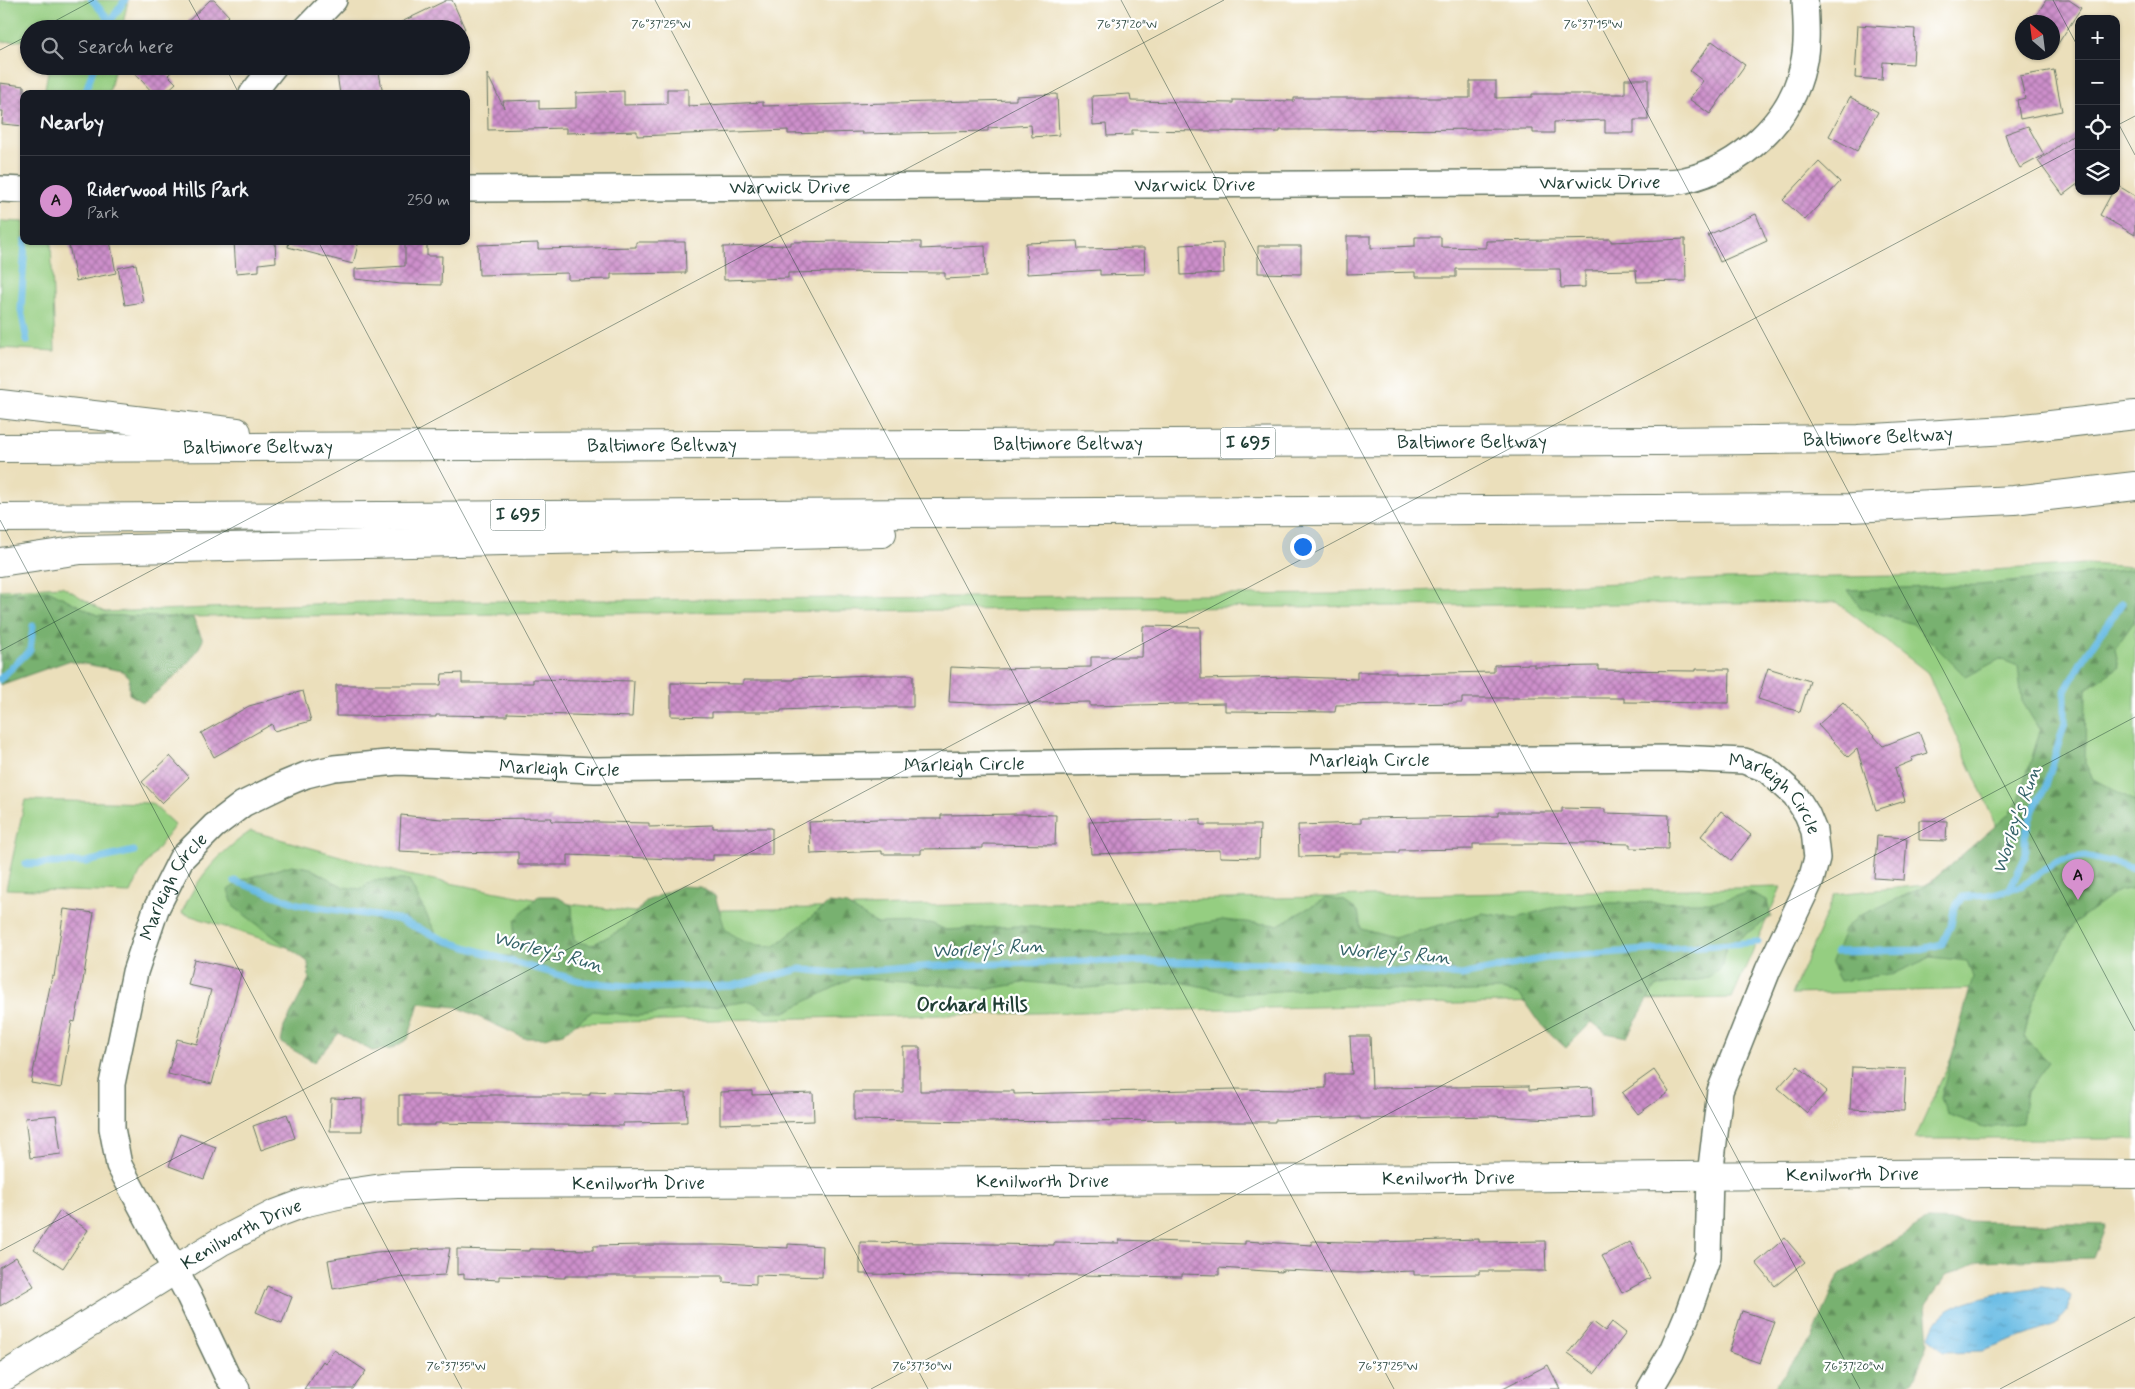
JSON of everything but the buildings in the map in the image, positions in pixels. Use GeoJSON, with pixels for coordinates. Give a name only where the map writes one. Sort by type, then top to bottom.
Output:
{"type":"FeatureCollection","features":[{"type":"Feature","properties":{"kind":"main road"},"geometry":{"type":"LineString","coordinates":[[0,404],[360,446]]}},
{"type":"Feature","properties":{"kind":"main road","name":"Baltimore Beltway"},"geometry":{"type":"LineString","coordinates":[[0,448],[1647,442],[1858,439],[2007,430],[2135,415]]}},
{"type":"Feature","properties":{"kind":"main road","name":"I 695"},"geometry":{"type":"LineString","coordinates":[[0,518],[1852,508],[2014,500],[2135,486]]}},
{"type":"Feature","properties":{"kind":"main road"},"geometry":{"type":"LineString","coordinates":[[0,562],[81,550],[980,530],[1037,513]]}},
{"type":"Feature","properties":{"kind":"main road","name":"Kenilworth Drive"},"geometry":{"type":"LineString","coordinates":[[0,1380],[220,1242],[275,1214],[316,1200],[389,1187],[458,1184],[1997,1173],[2135,1174]]}},
{"type":"Feature","properties":{"kind":"street"},"geometry":{"type":"LineString","coordinates":[[315,20],[334,0]]}},
{"type":"Feature","properties":{"kind":"street","name":"Warwick Drive"},"geometry":{"type":"LineString","coordinates":[[470,189],[1658,182],[1685,180],[1712,170],[1737,156],[1761,139],[1779,118],[1792,96],[1803,66],[1806,40],[1805,0]]}},
{"type":"Feature","properties":{"kind":"street"},"geometry":{"type":"LineString","coordinates":[[255,90],[267,75]]}},
{"type":"Feature","properties":{"kind":"street"},"geometry":{"type":"LineString","coordinates":[[0,189],[20,190]]}},
{"type":"Feature","properties":{"kind":"street","name":"Marleigh Circle"},"geometry":{"type":"LineString","coordinates":[[237,1389],[227,1376],[189,1296],[119,1165],[112,1128],[112,1084],[135,972],[156,909],[181,859],[214,826],[243,804],[306,775],[334,768],[398,762],[595,770],[1116,762],[1667,758],[1744,761],[1766,769],[1795,795],[1814,831],[1817,858],[1811,880],[1768,970],[1720,1091],[1710,1176],[1708,1256],[1688,1313],[1671,1353],[1650,1389]]}},
{"type":"Feature","properties":{"kind":"green space"},"geometry":{"type":"Polygon","coordinates":[[[0,0],[128,0],[124,20],[20,20],[20,41],[0,42],[0,0]]]}},
{"type":"Feature","properties":{"kind":"green space"},"geometry":{"type":"Polygon","coordinates":[[[47,75],[113,75],[110,90],[45,90],[47,75]]]}},
{"type":"Feature","properties":{"kind":"green space"},"geometry":{"type":"Polygon","coordinates":[[[0,221],[20,222],[20,245],[51,245],[55,351],[0,348],[0,221]]]}},
{"type":"Feature","properties":{"kind":"green space"},"geometry":{"type":"Polygon","coordinates":[[[2086,564],[2135,567],[2135,1139],[1915,1139],[1982,989],[1792,994],[1835,894],[1925,885],[2004,842],[1927,672],[1836,602],[68,618],[0,639],[0,590],[62,586],[105,612],[364,602],[1333,594],[1725,579],[1898,576],[2086,564]]]}},
{"type":"Feature","properties":{"kind":"green space"},"geometry":{"type":"Polygon","coordinates":[[[2135,569],[2135,620],[2115,649],[2119,667],[2086,689],[2085,763],[2093,779],[2135,801],[2135,888],[2118,891],[2074,923],[2032,1003],[2024,1037],[2049,1062],[2027,1092],[2022,1123],[1984,1127],[1947,1114],[1941,1097],[1973,977],[1967,961],[1931,957],[1896,973],[1840,981],[1831,964],[1845,928],[1859,916],[1926,886],[2008,815],[2019,800],[2040,731],[2022,701],[2018,666],[2000,659],[1966,677],[1913,624],[1861,608],[1848,590],[1980,585],[2135,569]]]}},
{"type":"Feature","properties":{"kind":"green space"},"geometry":{"type":"Polygon","coordinates":[[[48,590],[97,615],[193,618],[203,640],[185,666],[143,702],[129,694],[129,678],[123,671],[68,661],[0,685],[0,593],[48,590]]]}},
{"type":"Feature","properties":{"kind":"green space"},"geometry":{"type":"Polygon","coordinates":[[[25,800],[151,803],[175,825],[141,871],[131,893],[6,889],[25,800]]]}},
{"type":"Feature","properties":{"kind":"green space"},"geometry":{"type":"Polygon","coordinates":[[[251,831],[408,875],[539,900],[633,912],[1781,887],[1732,998],[525,1024],[182,913],[194,889],[210,867],[229,847],[251,831]]]}},
{"type":"Feature","properties":{"kind":"green space"},"geometry":{"type":"Polygon","coordinates":[[[292,865],[310,868],[343,887],[360,889],[374,880],[409,880],[441,943],[494,956],[511,956],[515,920],[538,896],[556,896],[572,906],[574,941],[592,945],[624,928],[646,901],[681,886],[700,887],[715,896],[725,929],[740,940],[756,945],[775,946],[829,903],[847,905],[877,924],[931,923],[946,930],[1018,926],[1130,935],[1223,920],[1278,925],[1326,898],[1343,901],[1358,911],[1361,929],[1394,938],[1482,913],[1516,918],[1551,908],[1607,903],[1717,902],[1750,892],[1767,900],[1771,917],[1726,947],[1723,965],[1710,978],[1655,987],[1627,1037],[1606,1033],[1592,1022],[1566,1048],[1539,1023],[1519,994],[1501,990],[1444,992],[1350,986],[1236,994],[1181,982],[1085,988],[1029,982],[989,989],[853,978],[785,1012],[768,1011],[751,1001],[638,1016],[593,1011],[563,1033],[544,1038],[524,1038],[457,1007],[419,1003],[408,1039],[391,1049],[372,1051],[339,1033],[314,1062],[281,1043],[284,1027],[309,979],[308,962],[234,907],[228,890],[242,880],[292,865]]]}},
{"type":"Feature","properties":{"kind":"green space"},"geometry":{"type":"Polygon","coordinates":[[[1927,1220],[2106,1225],[2093,1258],[1979,1261],[1946,1276],[1926,1305],[1929,1342],[1915,1376],[1903,1389],[1772,1389],[1812,1339],[1839,1275],[1927,1220]]]}},
{"type":"Feature","properties":{"kind":"water"},"geometry":{"type":"Polygon","coordinates":[[[2041,1287],[2064,1290],[2071,1296],[2067,1311],[2055,1325],[1983,1351],[1943,1352],[1930,1336],[1939,1318],[1961,1304],[1988,1296],[2041,1287]]]}},
{"type":"Feature","properties":{"kind":"waterway"},"geometry":{"type":"LineString","coordinates":[[92,0],[108,20]]}},
{"type":"Feature","properties":{"kind":"waterway"},"geometry":{"type":"LineString","coordinates":[[111,20],[125,0]]}},
{"type":"Feature","properties":{"kind":"waterway"},"geometry":{"type":"LineString","coordinates":[[86,90],[91,75]]}},
{"type":"Feature","properties":{"kind":"waterway"},"geometry":{"type":"LineString","coordinates":[[25,245],[21,310],[27,341]]}},
{"type":"Feature","properties":{"kind":"waterway","name":"Worley's Run"},"geometry":{"type":"LineString","coordinates":[[2009,890],[2025,858],[2025,836],[2032,812],[2046,786],[2065,722],[2065,691],[2083,659],[2122,603]]}},
{"type":"Feature","properties":{"kind":"waterway"},"geometry":{"type":"LineString","coordinates":[[0,679],[30,650],[33,626]]}},
{"type":"Feature","properties":{"kind":"waterway","name":"Worley's Run"},"geometry":{"type":"LineString","coordinates":[[25,864],[86,862],[134,851]]}},
{"type":"Feature","properties":{"kind":"waterway","name":"Worley's Run"},"geometry":{"type":"LineString","coordinates":[[1836,952],[1917,950],[1942,944],[1951,925],[1954,909],[1962,897],[1989,895],[2021,886],[2057,861],[2085,856],[2135,868]]}},
{"type":"Feature","properties":{"kind":"waterway","name":"Worley's Run"},"geometry":{"type":"LineString","coordinates":[[235,881],[298,904],[397,919],[447,941],[584,982],[651,988],[732,986],[800,969],[835,973],[934,966],[1085,961],[1286,963],[1462,975],[1551,957],[1758,942]]}},
{"type":"Feature","properties":{"kind":"place","name":"Riderwood Hills Park"},"geometry":{"type":"Point","coordinates":[2078,900]}},
{"type":"Feature","properties":{"kind":"district","name":"Orchard Hills"},"geometry":{"type":"Point","coordinates":[972,1005]}}]}
